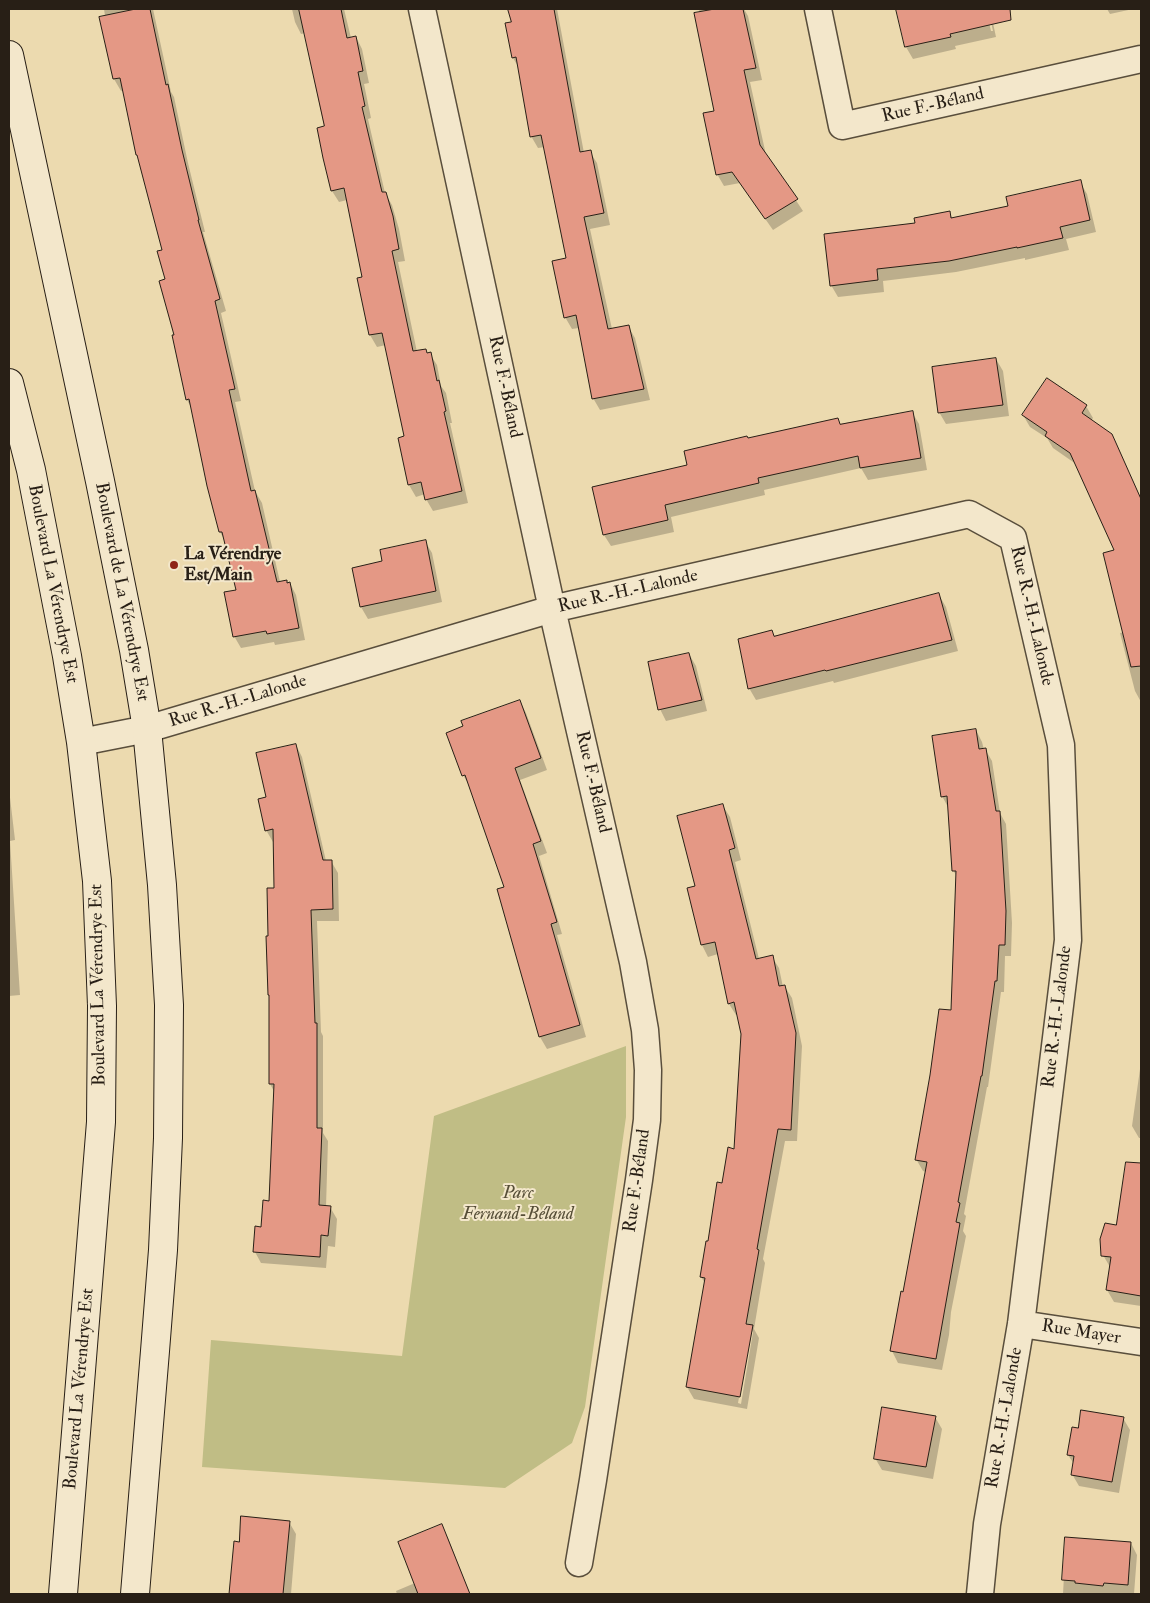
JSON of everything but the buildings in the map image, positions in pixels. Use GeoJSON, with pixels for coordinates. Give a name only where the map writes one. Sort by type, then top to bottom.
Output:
{"type":"FeatureCollection","features":[{"type":"Feature","properties":{"kind":"main road","name":"Boulevard de La Vérendrye Est"},"geometry":{"type":"LineString","coordinates":[[9,55],[134,650],[147,729],[162,885],[170,1005],[168,1138],[156,1351],[135,1594]]}},
{"type":"Feature","properties":{"kind":"main road","name":"Boulevard La Vérendrye Est"},"geometry":{"type":"LineString","coordinates":[[9,383],[31,470],[67,656],[81,742],[97,881],[102,1006],[101,1122],[63,1594]]}},
{"type":"Feature","properties":{"kind":"street","name":"Rue F.-Béland"},"geometry":{"type":"LineString","coordinates":[[422,9],[552,609],[633,962],[645,1030],[648,1070],[646,1120],[640,1180],[579,1563]]}},
{"type":"Feature","properties":{"kind":"street","name":"Rue F.-Béland"},"geometry":{"type":"LineString","coordinates":[[818,9],[842,126],[1141,59]]}},
{"type":"Feature","properties":{"kind":"street","name":"Rue R.-H.-Lalonde"},"geometry":{"type":"LineString","coordinates":[[81,742],[147,729],[552,609],[970,514],[1013,538],[1061,745],[1068,940],[1021,1324],[988,1524],[980,1594]]}},
{"type":"Feature","properties":{"kind":"street","name":"Rue Mayer"},"geometry":{"type":"LineString","coordinates":[[1021,1324],[1141,1342]]}},
{"type":"Feature","properties":{"kind":"green space","name":"Parc Fernand-Béland"},"geometry":{"type":"Polygon","coordinates":[[[626,1046],[626,1117],[585,1407],[572,1443],[505,1488],[202,1467],[211,1340],[402,1356],[434,1116],[626,1046]]]}},
{"type":"Feature","properties":{"kind":"place","name":"La Vérendrye Est/Main"},"geometry":{"type":"Point","coordinates":[174,565]}}]}
